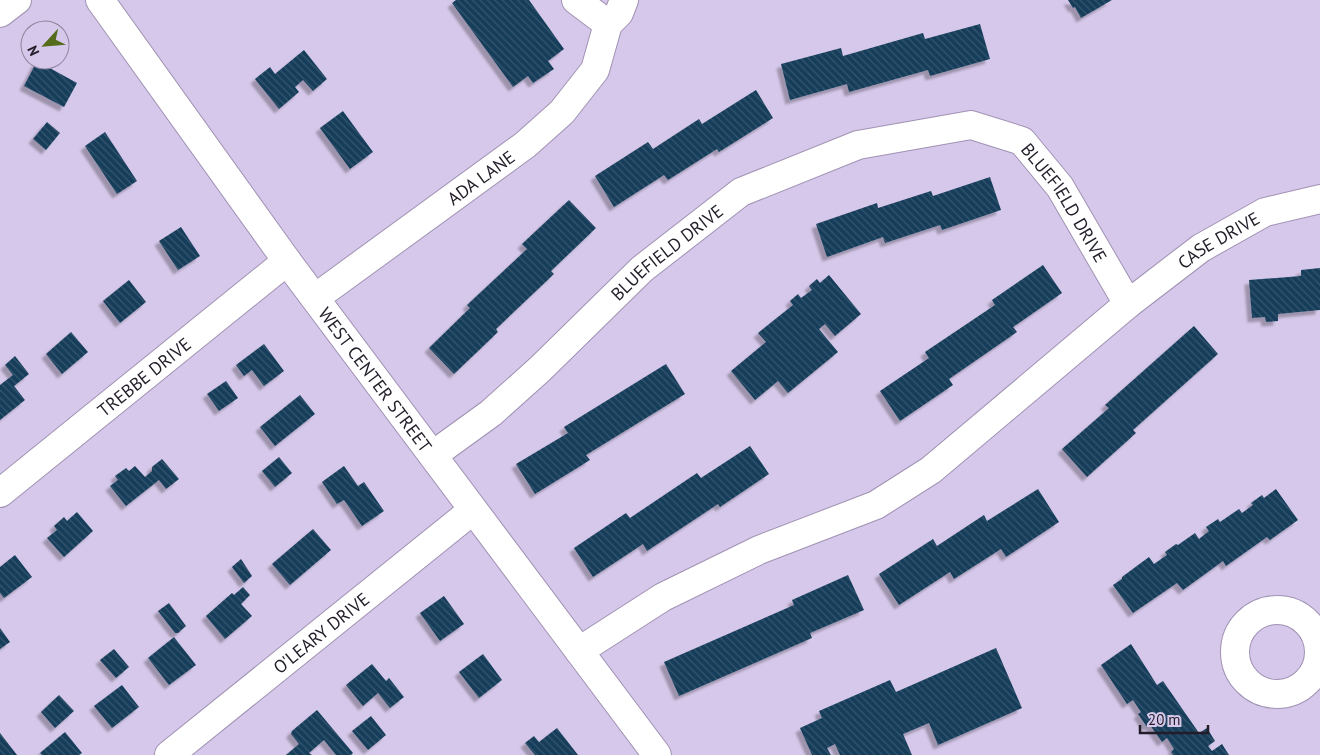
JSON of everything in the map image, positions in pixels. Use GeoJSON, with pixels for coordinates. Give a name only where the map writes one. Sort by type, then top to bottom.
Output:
{"type":"FeatureCollection","features":[{"type":"Feature","properties":{"kind":"street"},"geometry":{"type":"LineString","coordinates":[[0,13],[17,0]]}},
{"type":"Feature","properties":{"kind":"street","name":"WEST CENTER STREET"},"geometry":{"type":"LineString","coordinates":[[100,0],[315,298],[657,755]]}},
{"type":"Feature","properties":{"kind":"street"},"geometry":{"type":"LineString","coordinates":[[576,0],[608,24]]}},
{"type":"Feature","properties":{"kind":"street","name":"ADA LANE"},"geometry":{"type":"LineString","coordinates":[[315,298],[525,145],[562,112],[595,70],[608,24],[619,13],[624,0]]}},
{"type":"Feature","properties":{"kind":"street","name":"BLUEFIELD DRIVE"},"geometry":{"type":"LineString","coordinates":[[433,455],[491,413],[540,369],[642,269],[741,192],[858,145],[971,125],[1022,141],[1060,188],[1128,304]]}},
{"type":"Feature","properties":{"kind":"street","name":"CASE DRIVE"},"geometry":{"type":"LineString","coordinates":[[1128,304],[1200,248],[1266,212],[1320,199]]}},
{"type":"Feature","properties":{"kind":"street","name":"TREBBE DRIVE"},"geometry":{"type":"LineString","coordinates":[[0,493],[288,261]]}},
{"type":"Feature","properties":{"kind":"street"},"geometry":{"type":"LineString","coordinates":[[579,651],[663,597],[759,550],[876,505],[931,470],[1128,304]]}},
{"type":"Feature","properties":{"kind":"street","name":"O'LEARY DRIVE"},"geometry":{"type":"LineString","coordinates":[[169,755],[473,510]]}},
{"type":"Feature","properties":{"kind":"building"},"geometry":{"type":"Polygon","coordinates":[[[456,0],[529,0],[564,49],[548,61],[554,69],[533,83],[528,76],[513,87],[452,3],[456,0]]]}},
{"type":"Feature","properties":{"kind":"building"},"geometry":{"type":"Polygon","coordinates":[[[1068,0],[1112,0],[1081,18],[1075,7],[1073,8],[1068,0]]]}},
{"type":"Feature","properties":{"kind":"building"},"geometry":{"type":"Polygon","coordinates":[[[980,24],[990,59],[930,76],[928,70],[849,92],[847,84],[790,100],[781,64],[841,48],[843,56],[923,33],[925,39],[980,24]]]}},
{"type":"Feature","properties":{"kind":"building"},"geometry":{"type":"Polygon","coordinates":[[[304,50],[327,79],[313,91],[303,80],[295,87],[299,92],[279,109],[255,79],[270,67],[275,74],[304,50]]]}},
{"type":"Feature","properties":{"kind":"building"},"geometry":{"type":"Polygon","coordinates":[[[32,70],[53,70],[77,83],[64,107],[24,86],[32,70]]]}},
{"type":"Feature","properties":{"kind":"building"},"geometry":{"type":"Polygon","coordinates":[[[756,90],[773,118],[719,152],[717,149],[668,180],[664,175],[614,207],[595,176],[648,142],[653,149],[699,119],[702,124],[756,90]]]}},
{"type":"Feature","properties":{"kind":"building"},"geometry":{"type":"Polygon","coordinates":[[[343,111],[373,152],[350,169],[320,128],[343,111]]]}},
{"type":"Feature","properties":{"kind":"building"},"geometry":{"type":"Polygon","coordinates":[[[47,122],[60,133],[46,150],[33,139],[47,122]]]}},
{"type":"Feature","properties":{"kind":"building"},"geometry":{"type":"Polygon","coordinates":[[[105,132],[137,181],[117,194],[85,146],[105,132]]]}},
{"type":"Feature","properties":{"kind":"building"},"geometry":{"type":"Polygon","coordinates":[[[990,177],[1001,210],[942,230],[940,225],[885,243],[883,237],[827,257],[816,224],[877,203],[878,208],[931,191],[933,196],[990,177]]]}},
{"type":"Feature","properties":{"kind":"building"},"geometry":{"type":"Polygon","coordinates":[[[569,200],[596,228],[551,271],[554,274],[496,329],[498,332],[454,374],[429,348],[470,308],[467,305],[527,249],[522,244],[569,200]]]}},
{"type":"Feature","properties":{"kind":"building"},"geometry":{"type":"Polygon","coordinates":[[[181,227],[200,256],[178,270],[159,241],[181,227]]]}},
{"type":"Feature","properties":{"kind":"building"},"geometry":{"type":"Polygon","coordinates":[[[1043,265],[1062,293],[1013,327],[1017,332],[949,379],[953,385],[900,421],[880,391],[929,358],[925,352],[995,305],[992,300],[1043,265]]]}},
{"type":"Feature","properties":{"kind":"building"},"geometry":{"type":"Polygon","coordinates":[[[1320,268],[1320,310],[1278,314],[1278,321],[1266,322],[1265,317],[1252,318],[1249,280],[1301,276],[1301,270],[1320,268]]]}},
{"type":"Feature","properties":{"kind":"building"},"geometry":{"type":"Polygon","coordinates":[[[829,275],[861,314],[835,336],[825,324],[819,329],[838,352],[788,393],[778,381],[755,400],[731,371],[766,342],[758,333],[793,305],[790,301],[798,294],[801,298],[812,290],[809,286],[817,279],[820,283],[829,275]]]}},
{"type":"Feature","properties":{"kind":"building"},"geometry":{"type":"Polygon","coordinates":[[[129,280],[146,302],[120,323],[103,301],[129,280]]]}},
{"type":"Feature","properties":{"kind":"building"},"geometry":{"type":"Polygon","coordinates":[[[1194,326],[1218,354],[1133,430],[1136,433],[1087,477],[1062,449],[1109,408],[1105,405],[1194,326]]]}},
{"type":"Feature","properties":{"kind":"building"},"geometry":{"type":"Polygon","coordinates":[[[71,332],[88,352],[62,374],[46,354],[71,332]]]}},
{"type":"Feature","properties":{"kind":"building"},"geometry":{"type":"Polygon","coordinates":[[[264,344],[284,371],[264,386],[252,370],[244,376],[236,365],[264,344]]]}},
{"type":"Feature","properties":{"kind":"building"},"geometry":{"type":"Polygon","coordinates":[[[15,356],[29,374],[14,386],[25,400],[0,420],[0,385],[13,375],[5,365],[15,356]]]}},
{"type":"Feature","properties":{"kind":"building"},"geometry":{"type":"Polygon","coordinates":[[[666,364],[685,394],[586,455],[590,460],[535,494],[516,464],[568,433],[564,427],[666,364]]]}},
{"type":"Feature","properties":{"kind":"building"},"geometry":{"type":"Polygon","coordinates":[[[226,381],[238,398],[219,411],[207,394],[226,381]]]}},
{"type":"Feature","properties":{"kind":"building"},"geometry":{"type":"Polygon","coordinates":[[[300,395],[315,414],[275,446],[260,427],[300,395]]]}},
{"type":"Feature","properties":{"kind":"building"},"geometry":{"type":"Polygon","coordinates":[[[750,446],[769,474],[720,507],[718,504],[647,551],[643,544],[593,577],[574,548],[626,513],[630,518],[697,473],[701,478],[750,446]]]}},
{"type":"Feature","properties":{"kind":"building"},"geometry":{"type":"Polygon","coordinates":[[[279,457],[292,473],[275,487],[262,471],[279,457]]]}},
{"type":"Feature","properties":{"kind":"building"},"geometry":{"type":"Polygon","coordinates":[[[162,459],[179,479],[166,489],[159,480],[126,506],[110,486],[118,480],[115,476],[126,468],[129,471],[135,466],[145,477],[152,471],[152,467],[162,459]]]}},
{"type":"Feature","properties":{"kind":"building"},"geometry":{"type":"Polygon","coordinates":[[[344,466],[358,486],[364,482],[384,511],[362,526],[344,500],[337,504],[322,482],[344,466]]]}},
{"type":"Feature","properties":{"kind":"building"},"geometry":{"type":"Polygon","coordinates":[[[1038,489],[1059,522],[1006,557],[1001,549],[954,579],[950,572],[899,605],[879,574],[933,539],[937,546],[984,515],[987,521],[1038,489]]]}},
{"type":"Feature","properties":{"kind":"building"},"geometry":{"type":"Polygon","coordinates":[[[1276,489],[1298,520],[1270,540],[1267,537],[1226,566],[1223,561],[1183,590],[1177,583],[1133,613],[1113,585],[1122,577],[1149,557],[1154,564],[1167,555],[1165,552],[1195,533],[1199,539],[1209,531],[1206,527],[1218,519],[1220,522],[1239,509],[1242,513],[1262,495],[1264,498],[1276,489]]]}},
{"type":"Feature","properties":{"kind":"building"},"geometry":{"type":"Polygon","coordinates":[[[77,512],[93,531],[64,557],[47,538],[57,530],[54,526],[64,517],[67,521],[77,512]]]}},
{"type":"Feature","properties":{"kind":"building"},"geometry":{"type":"Polygon","coordinates":[[[313,529],[331,550],[290,585],[272,564],[313,529]]]}},
{"type":"Feature","properties":{"kind":"building"},"geometry":{"type":"Polygon","coordinates":[[[15,555],[32,577],[4,598],[0,593],[0,567],[15,555]]]}},
{"type":"Feature","properties":{"kind":"building"},"geometry":{"type":"Polygon","coordinates":[[[241,559],[252,576],[244,583],[232,567],[241,559]]]}},
{"type":"Feature","properties":{"kind":"building"},"geometry":{"type":"Polygon","coordinates":[[[848,575],[864,610],[810,633],[812,638],[679,696],[664,662],[794,605],[792,600],[848,575]]]}},
{"type":"Feature","properties":{"kind":"building"},"geometry":{"type":"Polygon","coordinates":[[[243,587],[250,595],[241,604],[252,616],[225,639],[206,616],[232,593],[234,595],[243,587]]]}},
{"type":"Feature","properties":{"kind":"building"},"geometry":{"type":"Polygon","coordinates":[[[444,596],[464,624],[440,641],[420,613],[444,596]]]}},
{"type":"Feature","properties":{"kind":"building"},"geometry":{"type":"Polygon","coordinates":[[[169,603],[186,626],[178,633],[175,633],[158,611],[169,603]]]}},
{"type":"Feature","properties":{"kind":"building"},"geometry":{"type":"Polygon","coordinates":[[[0,628],[10,642],[0,649],[0,628]]]}},
{"type":"Feature","properties":{"kind":"building"},"geometry":{"type":"Polygon","coordinates":[[[174,637],[196,665],[169,685],[148,658],[174,637]]]}},
{"type":"Feature","properties":{"kind":"building"},"geometry":{"type":"Polygon","coordinates":[[[1131,644],[1157,685],[1163,681],[1199,733],[1207,728],[1215,741],[1208,746],[1212,751],[1222,744],[1229,755],[1173,755],[1171,752],[1174,749],[1167,738],[1162,742],[1150,725],[1147,727],[1138,714],[1141,712],[1133,700],[1127,704],[1101,665],[1131,644]]]}},
{"type":"Feature","properties":{"kind":"building"},"geometry":{"type":"Polygon","coordinates":[[[996,648],[1022,708],[938,745],[929,723],[903,734],[912,755],[840,755],[835,744],[827,748],[831,755],[812,755],[800,728],[822,718],[819,711],[890,680],[896,692],[996,648]]]}},
{"type":"Feature","properties":{"kind":"building"},"geometry":{"type":"Polygon","coordinates":[[[114,649],[129,667],[116,678],[100,660],[114,649]]]}},
{"type":"Feature","properties":{"kind":"building"},"geometry":{"type":"Polygon","coordinates":[[[483,654],[502,680],[479,698],[459,672],[483,654]]]}},
{"type":"Feature","properties":{"kind":"building"},"geometry":{"type":"Polygon","coordinates":[[[372,664],[386,681],[389,678],[404,697],[390,708],[378,693],[363,706],[346,685],[372,664]]]}},
{"type":"Feature","properties":{"kind":"building"},"geometry":{"type":"Polygon","coordinates":[[[122,685],[139,707],[112,728],[94,706],[122,685]]]}},
{"type":"Feature","properties":{"kind":"building"},"geometry":{"type":"Polygon","coordinates":[[[59,695],[74,711],[55,728],[41,712],[59,695]]]}},
{"type":"Feature","properties":{"kind":"building"},"geometry":{"type":"Polygon","coordinates":[[[317,710],[353,753],[351,755],[336,755],[324,740],[309,753],[312,755],[286,755],[299,744],[291,734],[292,731],[317,710]]]}},
{"type":"Feature","properties":{"kind":"building"},"geometry":{"type":"Polygon","coordinates":[[[371,716],[386,735],[368,750],[352,731],[371,716]]]}},
{"type":"Feature","properties":{"kind":"building"},"geometry":{"type":"Polygon","coordinates":[[[557,728],[578,755],[535,755],[525,743],[534,736],[539,742],[557,728]]]}},
{"type":"Feature","properties":{"kind":"building"},"geometry":{"type":"Polygon","coordinates":[[[65,732],[82,753],[79,755],[42,755],[40,753],[65,732]]]}},
{"type":"Feature","properties":{"kind":"building"},"geometry":{"type":"Polygon","coordinates":[[[0,733],[17,755],[0,755],[0,733]]]}}]}
